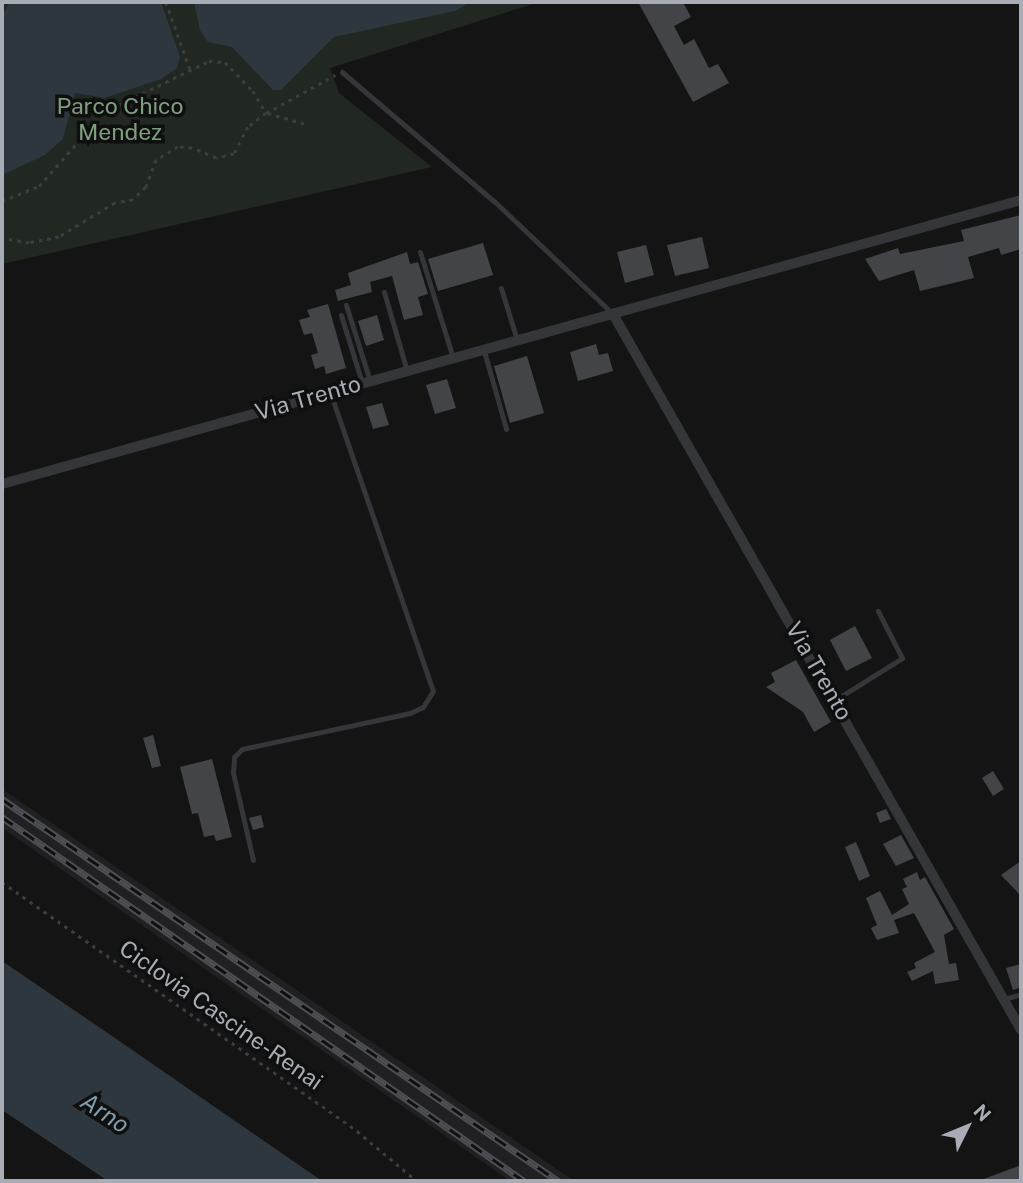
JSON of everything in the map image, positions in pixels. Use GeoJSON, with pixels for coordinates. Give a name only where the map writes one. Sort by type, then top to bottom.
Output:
{"type":"FeatureCollection","features":[{"type":"Feature","properties":{"kind":"street","name":"Via Trento"},"geometry":{"type":"LineString","coordinates":[[2,484],[1021,200]]}},
{"type":"Feature","properties":{"kind":"street","name":"Via Trento"},"geometry":{"type":"LineString","coordinates":[[614,314],[1021,1030]]}},
{"type":"Feature","properties":{"kind":"lane"},"geometry":{"type":"LineString","coordinates":[[342,72],[485,194],[614,314]]}},
{"type":"Feature","properties":{"kind":"lane"},"geometry":{"type":"LineString","coordinates":[[420,252],[453,358]]}},
{"type":"Feature","properties":{"kind":"lane"},"geometry":{"type":"LineString","coordinates":[[501,288],[517,340]]}},
{"type":"Feature","properties":{"kind":"lane"},"geometry":{"type":"LineString","coordinates":[[384,292],[407,371]]}},
{"type":"Feature","properties":{"kind":"lane"},"geometry":{"type":"LineString","coordinates":[[346,304],[366,382]]}},
{"type":"Feature","properties":{"kind":"lane"},"geometry":{"type":"LineString","coordinates":[[341,315],[366,382]]}},
{"type":"Feature","properties":{"kind":"lane"},"geometry":{"type":"LineString","coordinates":[[484,350],[506,429]]}},
{"type":"Feature","properties":{"kind":"lane"},"geometry":{"type":"LineString","coordinates":[[253,860],[233,774],[234,757],[242,749],[410,713],[423,708],[433,691],[330,392]]}},
{"type":"Feature","properties":{"kind":"lane"},"geometry":{"type":"LineString","coordinates":[[835,700],[902,659],[878,611]]}},
{"type":"Feature","properties":{"kind":"lane"},"geometry":{"type":"LineString","coordinates":[[1004,999],[1021,994]]}},
{"type":"Feature","properties":{"kind":"path"},"geometry":{"type":"LineString","coordinates":[[166,2],[190,69]]}},
{"type":"Feature","properties":{"kind":"path"},"geometry":{"type":"LineString","coordinates":[[2,201],[39,186],[104,112],[148,94],[209,61],[225,62],[253,90],[266,113],[304,124]]}},
{"type":"Feature","properties":{"kind":"path"},"geometry":{"type":"LineString","coordinates":[[2,239],[29,243],[59,237],[102,209],[133,200],[146,187],[156,160],[178,147],[192,148],[216,158],[234,154],[248,127],[266,113],[306,88],[342,72]]}},
{"type":"Feature","properties":{"kind":"path","name":"Ciclovia Cascine-Renai"},"geometry":{"type":"LineString","coordinates":[[2,882],[357,1130],[417,1181]]}},
{"type":"Feature","properties":{"kind":"shaded area"},"geometry":{"type":"Polygon","coordinates":[[[2,789],[574,1181],[510,1181],[2,828],[2,789]]]}},
{"type":"Feature","properties":{"kind":"green space","name":"Parco Chico Mendez"},"geometry":{"type":"Polygon","coordinates":[[[2,2],[539,2],[330,68],[339,93],[432,167],[2,264],[2,2]]]}},
{"type":"Feature","properties":{"kind":"water"},"geometry":{"type":"Polygon","coordinates":[[[10,2],[161,2],[180,57],[177,68],[161,79],[105,98],[75,93],[63,139],[45,155],[2,175],[2,16],[10,2]]]}},
{"type":"Feature","properties":{"kind":"water"},"geometry":{"type":"Polygon","coordinates":[[[194,2],[470,2],[455,11],[334,37],[281,90],[273,90],[232,47],[208,42],[200,30],[194,2]]]}},
{"type":"Feature","properties":{"kind":"water","name":"Arno"},"geometry":{"type":"Polygon","coordinates":[[[2,961],[322,1181],[108,1181],[2,1110],[2,961]]]}},
{"type":"Feature","properties":{"kind":"building"},"geometry":{"type":"Polygon","coordinates":[[[638,2],[683,2],[691,17],[674,26],[684,45],[694,39],[709,68],[718,64],[729,83],[693,102],[638,2]]]}},
{"type":"Feature","properties":{"kind":"building"},"geometry":{"type":"Polygon","coordinates":[[[1021,215],[1021,249],[1001,255],[999,248],[968,257],[974,278],[920,291],[914,270],[879,281],[865,259],[898,248],[900,254],[964,241],[961,230],[1021,215]]]}},
{"type":"Feature","properties":{"kind":"building"},"geometry":{"type":"Polygon","coordinates":[[[702,237],[709,268],[675,276],[667,245],[702,237]]]}},
{"type":"Feature","properties":{"kind":"building"},"geometry":{"type":"Polygon","coordinates":[[[483,243],[493,275],[438,291],[428,259],[483,243]]]}},
{"type":"Feature","properties":{"kind":"building"},"geometry":{"type":"Polygon","coordinates":[[[646,245],[654,275],[625,283],[617,252],[646,245]]]}},
{"type":"Feature","properties":{"kind":"building"},"geometry":{"type":"Polygon","coordinates":[[[407,252],[410,264],[418,262],[428,294],[418,297],[423,315],[404,320],[392,276],[370,282],[372,292],[338,301],[335,290],[351,285],[348,273],[407,252]]]}},
{"type":"Feature","properties":{"kind":"building"},"geometry":{"type":"Polygon","coordinates":[[[328,304],[346,368],[326,374],[324,366],[315,369],[311,355],[318,353],[312,333],[304,335],[299,320],[310,317],[307,310],[328,304]]]}},
{"type":"Feature","properties":{"kind":"building"},"geometry":{"type":"Polygon","coordinates":[[[377,315],[384,340],[366,346],[358,321],[377,315]]]}},
{"type":"Feature","properties":{"kind":"building"},"geometry":{"type":"Polygon","coordinates":[[[596,344],[599,355],[608,353],[613,371],[578,381],[570,352],[596,344]]]}},
{"type":"Feature","properties":{"kind":"building"},"geometry":{"type":"Polygon","coordinates":[[[527,356],[544,413],[510,423],[494,366],[527,356]]]}},
{"type":"Feature","properties":{"kind":"building"},"geometry":{"type":"Polygon","coordinates":[[[447,379],[456,408],[435,414],[426,385],[447,379]]]}},
{"type":"Feature","properties":{"kind":"building"},"geometry":{"type":"Polygon","coordinates":[[[382,403],[389,425],[373,429],[366,407],[382,403]]]}},
{"type":"Feature","properties":{"kind":"building"},"geometry":{"type":"Polygon","coordinates":[[[855,626],[872,658],[846,671],[830,640],[855,626]]]}},
{"type":"Feature","properties":{"kind":"building"},"geometry":{"type":"Polygon","coordinates":[[[796,660],[831,722],[814,732],[803,712],[766,687],[775,682],[771,673],[796,660]]]}},
{"type":"Feature","properties":{"kind":"building"},"geometry":{"type":"Polygon","coordinates":[[[153,735],[161,766],[152,768],[143,738],[153,735]]]}},
{"type":"Feature","properties":{"kind":"building"},"geometry":{"type":"Polygon","coordinates":[[[212,759],[232,837],[216,841],[214,835],[204,837],[198,813],[192,814],[180,767],[212,759]]]}},
{"type":"Feature","properties":{"kind":"building"},"geometry":{"type":"Polygon","coordinates":[[[993,771],[1004,789],[993,796],[982,778],[993,771]]]}},
{"type":"Feature","properties":{"kind":"building"},"geometry":{"type":"Polygon","coordinates":[[[886,809],[891,819],[880,823],[876,813],[886,809]]]}},
{"type":"Feature","properties":{"kind":"building"},"geometry":{"type":"Polygon","coordinates":[[[261,815],[264,827],[253,830],[249,818],[261,815]]]}},
{"type":"Feature","properties":{"kind":"building"},"geometry":{"type":"Polygon","coordinates":[[[901,835],[914,858],[896,866],[883,844],[901,835]]]}},
{"type":"Feature","properties":{"kind":"building"},"geometry":{"type":"Polygon","coordinates":[[[856,842],[870,876],[859,881],[845,847],[856,842]]]}},
{"type":"Feature","properties":{"kind":"building"},"geometry":{"type":"Polygon","coordinates":[[[1021,861],[1021,896],[1001,875],[1021,861]]]}},
{"type":"Feature","properties":{"kind":"building"},"geometry":{"type":"Polygon","coordinates":[[[917,872],[920,880],[925,877],[954,929],[944,935],[949,964],[956,963],[959,980],[935,984],[933,971],[912,981],[907,972],[916,968],[914,963],[935,952],[914,913],[894,920],[899,933],[877,940],[871,928],[877,925],[866,898],[880,891],[892,915],[909,904],[902,889],[907,887],[903,879],[917,872]]]}},
{"type":"Feature","properties":{"kind":"building"},"geometry":{"type":"Polygon","coordinates":[[[1021,964],[1021,987],[1013,990],[1006,968],[1021,964]]]}},
{"type":"Feature","properties":{"kind":"building"},"geometry":{"type":"Polygon","coordinates":[[[1021,1165],[1021,1181],[981,1181],[981,1180],[1021,1165]]]}},
{"type":"Feature","properties":{"kind":"railway"},"geometry":{"type":"LineString","coordinates":[[2,799],[558,1181]]}},
{"type":"Feature","properties":{"kind":"railway"},"geometry":{"type":"LineString","coordinates":[[2,817],[524,1181]]}}]}
